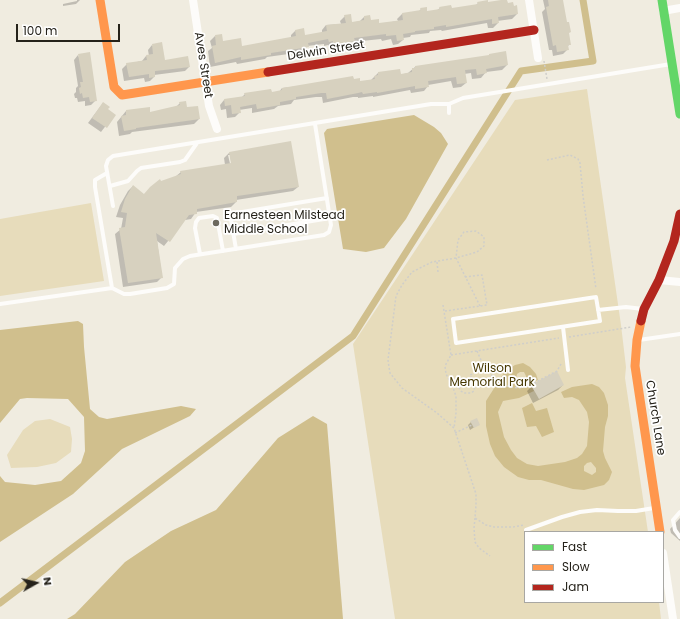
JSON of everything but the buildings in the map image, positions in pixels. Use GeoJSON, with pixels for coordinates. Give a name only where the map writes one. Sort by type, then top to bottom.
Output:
{"type":"FeatureCollection","features":[{"type":"Feature","properties":{"kind":"street","name":"Delwin Street"},"geometry":{"type":"LineString","coordinates":[[100,0],[114,87],[122,96],[534,30]]}},
{"type":"Feature","properties":{"kind":"street","name":"Aves Street"},"geometry":{"type":"LineString","coordinates":[[193,0],[209,106],[217,129]]}},
{"type":"Feature","properties":{"kind":"street"},"geometry":{"type":"LineString","coordinates":[[529,0],[541,60]]}},
{"type":"Feature","properties":{"kind":"street"},"geometry":{"type":"LineString","coordinates":[[662,0],[680,114]]}},
{"type":"Feature","properties":{"kind":"street"},"geometry":{"type":"LineString","coordinates":[[663,11],[680,8]]}},
{"type":"Feature","properties":{"kind":"street","name":"Church Lane"},"geometry":{"type":"LineString","coordinates":[[660,531],[635,366],[637,340],[644,309],[659,280],[674,241],[680,214]]}},
{"type":"Feature","properties":{"kind":"street"},"geometry":{"type":"LineString","coordinates":[[659,280],[680,282]]}},
{"type":"Feature","properties":{"kind":"street"},"geometry":{"type":"LineString","coordinates":[[664,560],[673,619]]}},
{"type":"Feature","properties":{"kind":"lane"},"geometry":{"type":"LineString","coordinates":[[113,206],[106,166],[108,160],[113,156],[431,104],[449,104],[463,98],[672,64]]}},
{"type":"Feature","properties":{"kind":"lane"},"geometry":{"type":"LineString","coordinates":[[449,104],[449,113]]}},
{"type":"Feature","properties":{"kind":"lane"},"geometry":{"type":"LineString","coordinates":[[0,304],[112,288],[124,294],[130,294],[167,288],[174,284],[174,268],[183,259],[223,250],[324,235],[329,232],[330,218],[315,124]]}},
{"type":"Feature","properties":{"kind":"lane"},"geometry":{"type":"LineString","coordinates":[[217,129],[218,140]]}},
{"type":"Feature","properties":{"kind":"lane"},"geometry":{"type":"LineString","coordinates":[[110,186],[128,181],[141,168],[185,160],[197,143]]}},
{"type":"Feature","properties":{"kind":"lane"},"geometry":{"type":"LineString","coordinates":[[107,172],[95,180],[94,188],[112,288]]}},
{"type":"Feature","properties":{"kind":"lane"},"geometry":{"type":"LineString","coordinates":[[236,248],[230,214],[326,198]]}},
{"type":"Feature","properties":{"kind":"lane"},"geometry":{"type":"LineString","coordinates":[[200,254],[195,228],[196,222],[199,218],[213,216],[217,218],[223,250]]}},
{"type":"Feature","properties":{"kind":"lane"},"geometry":{"type":"LineString","coordinates":[[233,234],[330,218]]}},
{"type":"Feature","properties":{"kind":"lane"},"geometry":{"type":"LineString","coordinates":[[596,297],[600,321],[563,327],[456,343],[452,319],[596,297]]}},
{"type":"Feature","properties":{"kind":"lane"},"geometry":{"type":"LineString","coordinates":[[598,310],[626,307],[644,309]]}},
{"type":"Feature","properties":{"kind":"lane"},"geometry":{"type":"LineString","coordinates":[[563,327],[568,370]]}},
{"type":"Feature","properties":{"kind":"lane"},"geometry":{"type":"LineString","coordinates":[[637,340],[680,334]]}},
{"type":"Feature","properties":{"kind":"lane"},"geometry":{"type":"LineString","coordinates":[[526,530],[580,512],[597,510],[636,511],[656,507]]}},
{"type":"Feature","properties":{"kind":"lane"},"geometry":{"type":"LineString","coordinates":[[680,512],[674,520],[675,530],[680,537]]}},
{"type":"Feature","properties":{"kind":"path"},"geometry":{"type":"LineString","coordinates":[[541,60],[546,74]]}},
{"type":"Feature","properties":{"kind":"path"},"geometry":{"type":"LineString","coordinates":[[547,160],[570,155],[578,159],[580,163],[596,289]]}},
{"type":"Feature","properties":{"kind":"path"},"geometry":{"type":"LineString","coordinates":[[454,428],[437,413],[402,388],[390,373],[388,360],[396,296],[412,272],[432,262],[456,258],[477,252],[484,246],[484,237],[476,231],[464,232],[458,240],[456,258],[480,306]]}},
{"type":"Feature","properties":{"kind":"path"},"geometry":{"type":"LineString","coordinates":[[437,261],[438,272]]}},
{"type":"Feature","properties":{"kind":"path"},"geometry":{"type":"LineString","coordinates":[[444,311],[487,305],[482,274],[465,277]]}},
{"type":"Feature","properties":{"kind":"path"},"geometry":{"type":"LineString","coordinates":[[443,305],[451,355],[445,366],[446,374],[456,396],[454,428],[476,494],[475,542],[479,548],[490,556]]}},
{"type":"Feature","properties":{"kind":"path"},"geometry":{"type":"LineString","coordinates":[[451,355],[640,325]]}},
{"type":"Feature","properties":{"kind":"path"},"geometry":{"type":"LineString","coordinates":[[477,351],[484,367],[498,382],[511,387],[519,388],[532,384],[557,371],[561,366],[563,358],[567,357]]}},
{"type":"Feature","properties":{"kind":"path"},"geometry":{"type":"LineString","coordinates":[[452,385],[457,384],[464,393],[471,393],[474,391],[475,385],[470,375],[475,373]]}},
{"type":"Feature","properties":{"kind":"path"},"geometry":{"type":"LineString","coordinates":[[455,433],[472,425]]}},
{"type":"Feature","properties":{"kind":"path"},"geometry":{"type":"LineString","coordinates":[[475,518],[486,525],[494,527],[513,527],[524,524],[526,530]]}},
{"type":"Feature","properties":{"kind":"green space","name":"Wilson Memorial Park"},"geometry":{"type":"Polygon","coordinates":[[[587,89],[621,325],[626,367],[625,378],[648,531],[524,531],[524,603],[659,603],[661,619],[395,619],[353,344],[515,100],[587,89]]]}},
{"type":"Feature","properties":{"kind":"green space"},"geometry":{"type":"Polygon","coordinates":[[[91,203],[104,281],[0,296],[0,219],[91,203]]]}},
{"type":"Feature","properties":{"kind":"green space"},"geometry":{"type":"Polygon","coordinates":[[[50,419],[70,427],[72,439],[71,452],[56,463],[37,467],[11,468],[7,455],[23,430],[35,421],[50,419]]]}},
{"type":"Feature","properties":{"kind":"shaded area"},"geometry":{"type":"Polygon","coordinates":[[[414,115],[434,127],[441,133],[448,144],[406,219],[384,248],[366,252],[343,249],[324,133],[327,129],[414,115]]]}},
{"type":"Feature","properties":{"kind":"shaded area"},"geometry":{"type":"Polygon","coordinates":[[[78,321],[83,324],[90,409],[99,417],[107,419],[181,406],[196,409],[190,416],[122,449],[73,494],[0,542],[0,476],[5,482],[35,485],[61,481],[81,463],[85,451],[84,417],[68,399],[20,399],[0,423],[0,330],[78,321]]]}},
{"type":"Feature","properties":{"kind":"shaded area"},"geometry":{"type":"Polygon","coordinates":[[[523,363],[530,367],[536,374],[538,380],[530,383],[534,391],[519,398],[503,401],[498,412],[504,437],[511,450],[517,458],[527,464],[538,466],[565,462],[577,458],[582,454],[587,446],[589,422],[587,412],[579,400],[572,397],[564,398],[561,392],[572,387],[592,384],[599,387],[604,393],[608,405],[608,416],[605,427],[603,451],[612,472],[609,480],[604,485],[584,490],[573,489],[541,480],[529,480],[518,477],[504,467],[495,456],[490,444],[486,426],[486,401],[505,371],[515,365],[523,363]],[[524,372],[517,374],[516,379],[518,381],[526,381],[524,372]],[[591,462],[584,466],[584,471],[592,475],[596,472],[596,468],[591,462]]]}},
{"type":"Feature","properties":{"kind":"shaded area"},"geometry":{"type":"Polygon","coordinates":[[[532,403],[536,411],[547,408],[554,432],[542,437],[536,426],[527,427],[522,408],[532,403]]]}},
{"type":"Feature","properties":{"kind":"shaded area"},"geometry":{"type":"Polygon","coordinates":[[[313,416],[327,424],[343,619],[67,619],[75,614],[125,562],[171,531],[216,510],[278,438],[313,416]]]}},
{"type":"Feature","properties":{"kind":"waterway"},"geometry":{"type":"LineString","coordinates":[[0,603],[353,336],[521,71],[593,61],[583,0]]}},
{"type":"Feature","properties":{"kind":"traffic: fast"},"geometry":{"type":"LineString","coordinates":[[662,0],[680,114]]}},
{"type":"Feature","properties":{"kind":"traffic: slow"},"geometry":{"type":"LineString","coordinates":[[100,0],[114,87],[122,95],[268,72]]}},
{"type":"Feature","properties":{"kind":"traffic: slow"},"geometry":{"type":"LineString","coordinates":[[641,321],[637,340],[635,366],[660,531]]}},
{"type":"Feature","properties":{"kind":"traffic: jam"},"geometry":{"type":"LineString","coordinates":[[268,72],[534,30]]}},
{"type":"Feature","properties":{"kind":"traffic: jam"},"geometry":{"type":"LineString","coordinates":[[641,321],[644,309],[659,280],[674,241],[680,214]]}},
{"type":"Feature","properties":{"kind":"place","name":"Earnesteen Milstead Middle School"},"geometry":{"type":"Point","coordinates":[216,223]}}]}
